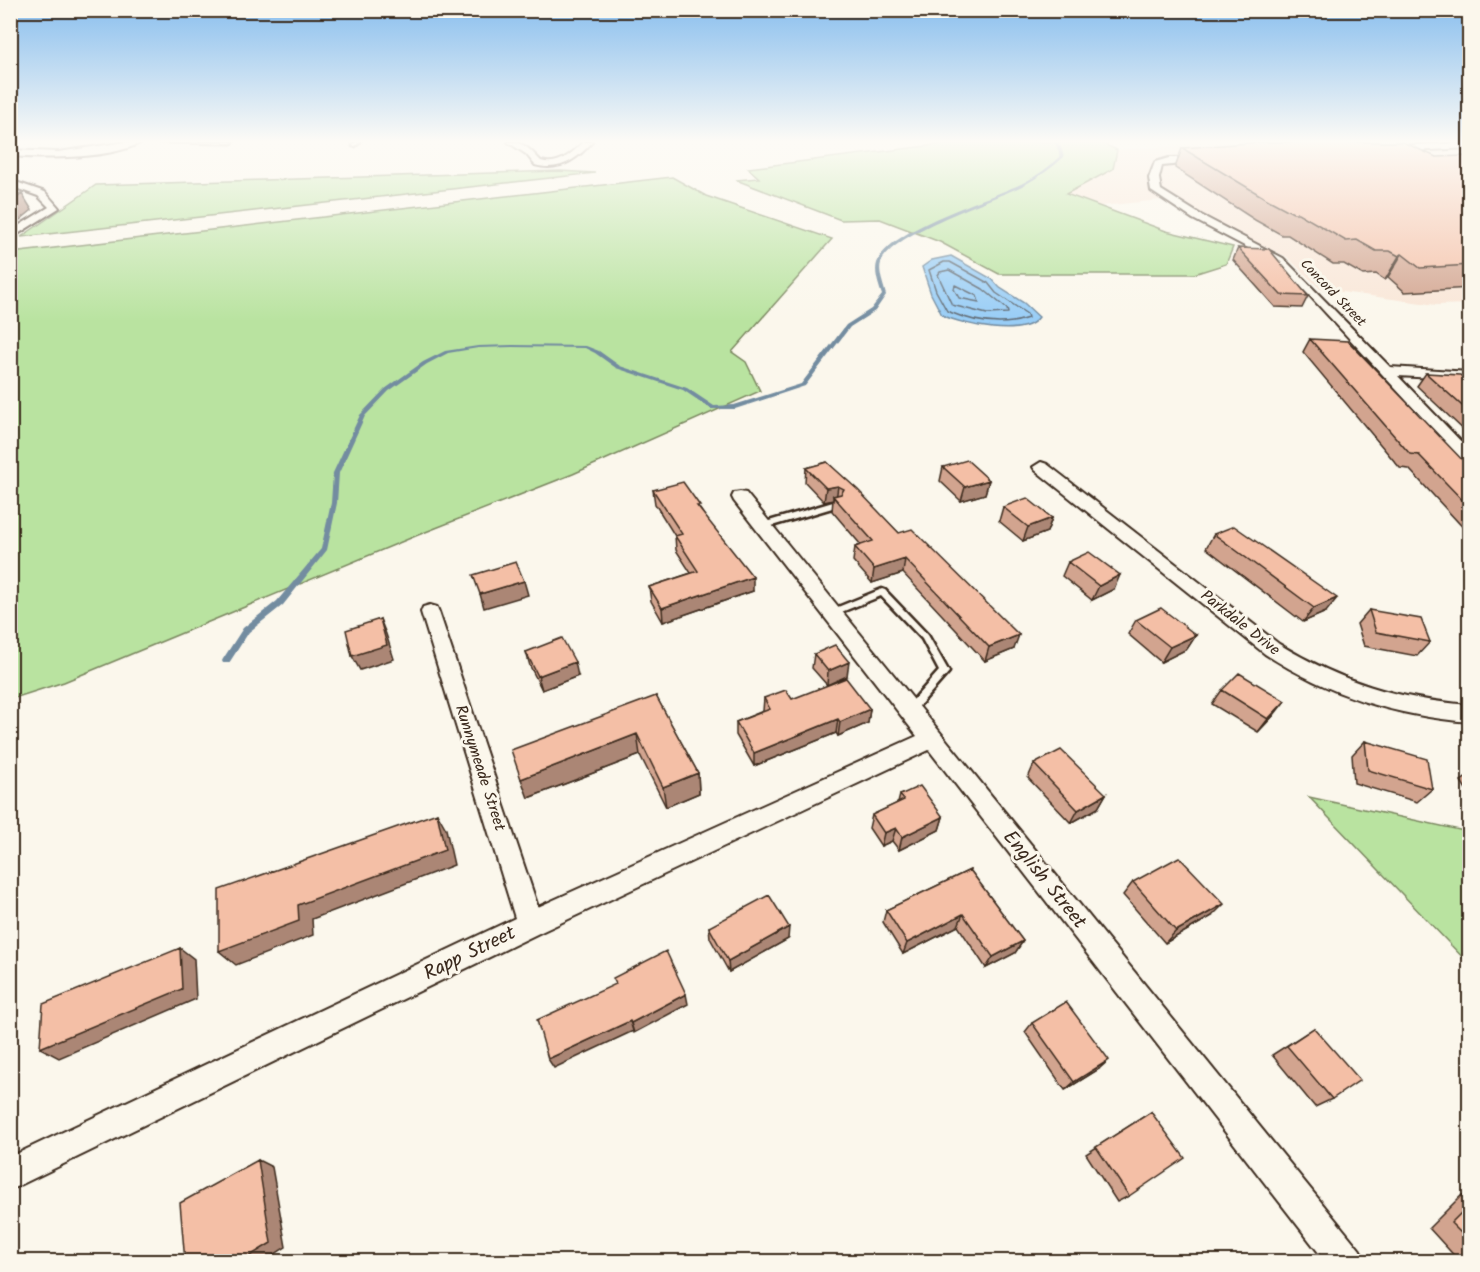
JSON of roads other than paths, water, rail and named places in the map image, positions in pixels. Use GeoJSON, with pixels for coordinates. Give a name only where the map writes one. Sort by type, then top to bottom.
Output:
{"type":"FeatureCollection","features":[{"type":"Feature","properties":{"kind":"street"},"geometry":{"type":"LineString","coordinates":[[10,236],[54,208],[50,201]]}},
{"type":"Feature","properties":{"kind":"street","name":"Concord Street"},"geometry":{"type":"LineString","coordinates":[[1171,201],[1279,260],[1470,461]]}},
{"type":"Feature","properties":{"kind":"street"},"geometry":{"type":"LineString","coordinates":[[1386,371],[1470,376]]}},
{"type":"Feature","properties":{"kind":"street"},"geometry":{"type":"LineString","coordinates":[[1451,442],[1470,443]]}},
{"type":"Feature","properties":{"kind":"street","name":"Parkdale Drive"},"geometry":{"type":"LineString","coordinates":[[1041,467],[1299,668],[1374,700],[1470,714]]}},
{"type":"Feature","properties":{"kind":"street","name":"English Street"},"geometry":{"type":"LineString","coordinates":[[740,497],[1348,1262]]}},
{"type":"Feature","properties":{"kind":"street","name":"Runnymeade Street"},"geometry":{"type":"LineString","coordinates":[[430,612],[530,924]]}},
{"type":"Feature","properties":{"kind":"street","name":"Rapp Street"},"geometry":{"type":"LineString","coordinates":[[10,1174],[530,924],[932,739]]}},
{"type":"Feature","properties":{"kind":"lane"},"geometry":{"type":"LineString","coordinates":[[762,526],[836,504]]}},
{"type":"Feature","properties":{"kind":"lane"},"geometry":{"type":"LineString","coordinates":[[831,613],[882,592],[925,637],[944,672],[909,711]]}},
{"type":"Feature","properties":{"kind":"water"},"geometry":{"type":"Polygon","coordinates":[[[951,256],[992,279],[1000,288],[1024,303],[1039,317],[1031,324],[1007,329],[964,323],[942,315],[931,294],[922,267],[932,260],[951,256]]]}},
{"type":"Feature","properties":{"kind":"waterway"},"geometry":{"type":"LineString","coordinates":[[226,661],[246,630],[280,603],[324,550],[334,503],[336,473],[363,415],[387,390],[425,363],[447,352],[478,347],[586,347],[618,367],[685,389],[713,408],[735,407],[803,385],[848,326],[873,310],[884,295],[879,275],[879,263],[889,248],[934,222],[982,201]]}}]}
